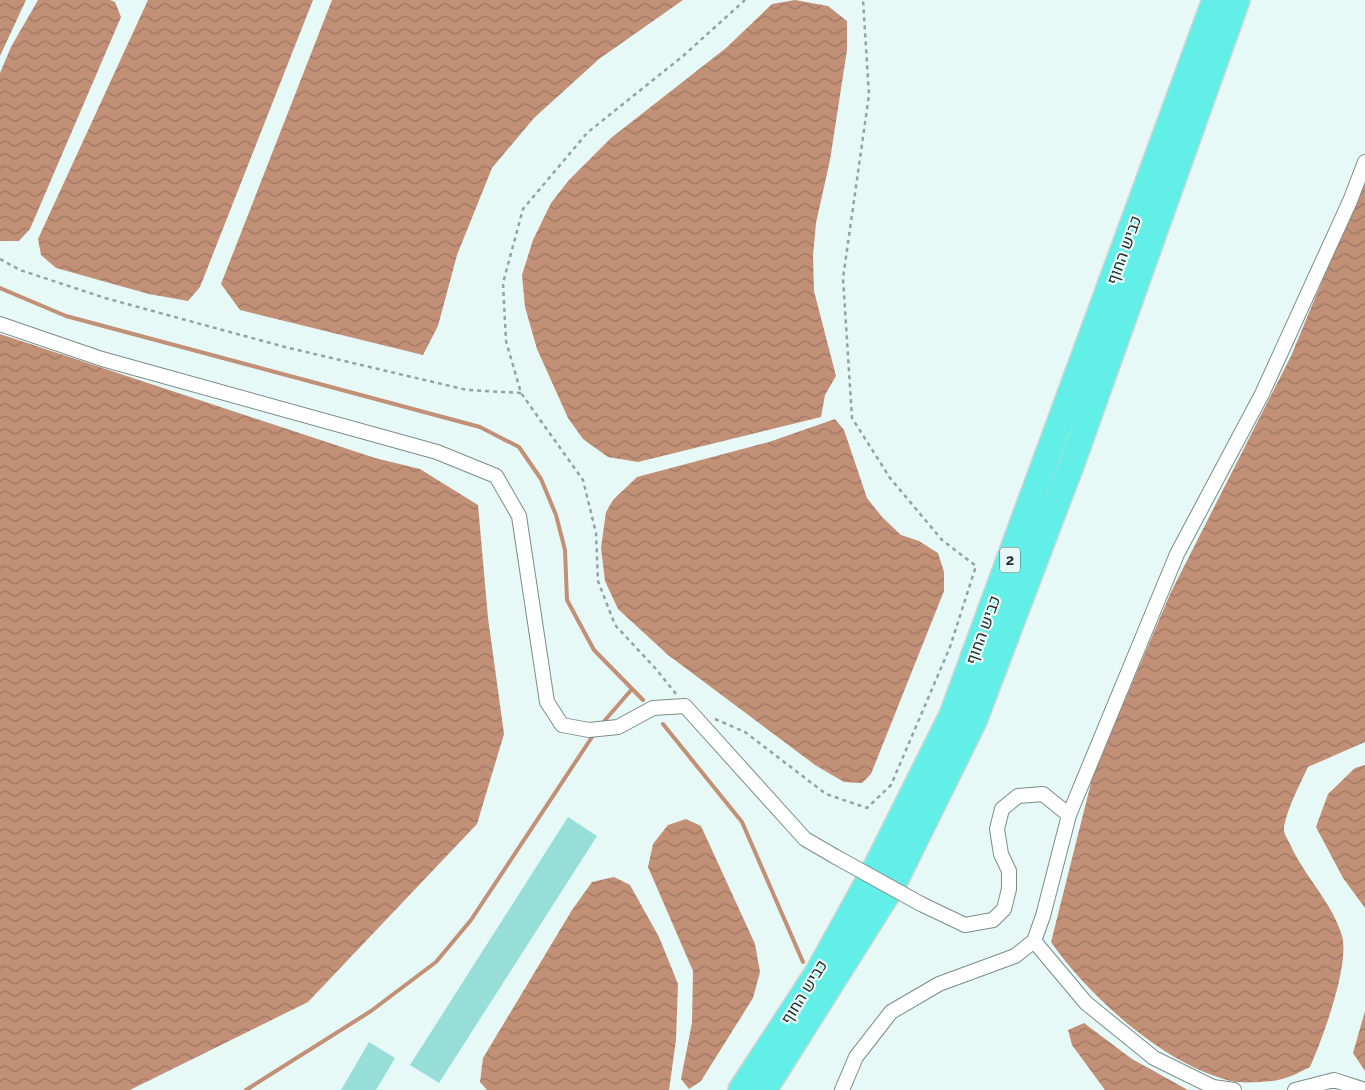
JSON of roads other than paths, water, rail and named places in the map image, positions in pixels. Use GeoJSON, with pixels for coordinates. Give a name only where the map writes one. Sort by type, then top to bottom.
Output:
{"type":"FeatureCollection","features":[{"type":"Feature","properties":{"kind":"highway","name":"כביש החוף"},"geometry":{"type":"LineString","coordinates":[[741,1090],[818,972],[876,869],[952,715],[1215,0]]}},
{"type":"Feature","properties":{"kind":"highway","name":"כביש החוף"},"geometry":{"type":"LineString","coordinates":[[764,1090],[893,885],[974,721],[1072,463],[1237,0]]}},
{"type":"Feature","properties":{"kind":"street"},"geometry":{"type":"LineString","coordinates":[[842,1090],[856,1057],[891,1012],[939,984],[1015,956],[1034,941],[1043,916],[1069,815],[1178,554],[1262,394],[1350,201],[1365,162]]}},
{"type":"Feature","properties":{"kind":"street"},"geometry":{"type":"LineString","coordinates":[[0,324],[102,359],[438,452],[496,476],[519,516],[547,702],[562,725],[589,730],[618,727],[654,708],[685,706],[805,839],[921,904],[965,925],[993,920],[1004,909],[1009,889],[1009,871],[1001,854],[997,829],[1002,809],[1018,796],[1043,794],[1069,815]]}},
{"type":"Feature","properties":{"kind":"street"},"geometry":{"type":"LineString","coordinates":[[1034,941],[1086,1003],[1154,1058],[1213,1087],[1234,1090]]}},
{"type":"Feature","properties":{"kind":"street"},"geometry":{"type":"LineString","coordinates":[[1295,1090],[1334,1080],[1365,1090]]}},
{"type":"Feature","properties":{"kind":"water"},"geometry":{"type":"Polygon","coordinates":[[[0,0],[26,0],[0,56],[0,0]]]}},
{"type":"Feature","properties":{"kind":"water"},"geometry":{"type":"Polygon","coordinates":[[[38,0],[110,0],[115,2],[121,17],[30,229],[19,241],[0,241],[0,73],[11,47],[38,0]]]}},
{"type":"Feature","properties":{"kind":"water"},"geometry":{"type":"Polygon","coordinates":[[[148,0],[313,0],[200,287],[188,301],[149,294],[56,268],[41,255],[38,239],[148,0]]]}},
{"type":"Feature","properties":{"kind":"water"},"geometry":{"type":"Polygon","coordinates":[[[332,0],[683,0],[599,59],[534,118],[492,168],[457,255],[438,326],[423,355],[240,310],[221,284],[332,0]]]}},
{"type":"Feature","properties":{"kind":"water"},"geometry":{"type":"Polygon","coordinates":[[[795,0],[828,6],[847,21],[847,50],[830,160],[816,223],[813,256],[814,291],[836,376],[825,395],[821,417],[638,462],[608,457],[583,439],[568,418],[537,349],[525,307],[522,275],[533,240],[551,203],[569,180],[611,138],[726,48],[772,4],[795,0]]]}},
{"type":"Feature","properties":{"kind":"water"},"geometry":{"type":"Polygon","coordinates":[[[1365,178],[1365,742],[1308,767],[1290,807],[1284,830],[1296,856],[1332,912],[1342,936],[1342,965],[1334,1002],[1310,1067],[1278,1080],[1236,1082],[1210,1075],[1184,1062],[1133,1028],[1087,985],[1051,942],[1093,775],[1171,592],[1291,356],[1365,178]]]}},
{"type":"Feature","properties":{"kind":"water"},"geometry":{"type":"Polygon","coordinates":[[[0,334],[375,458],[420,469],[478,505],[488,618],[504,734],[477,824],[308,1002],[130,1090],[0,1090],[0,334]]]}},
{"type":"Feature","properties":{"kind":"water"},"geometry":{"type":"Polygon","coordinates":[[[835,419],[844,430],[867,498],[882,517],[901,535],[919,541],[938,553],[944,572],[944,591],[871,774],[862,783],[844,782],[815,765],[668,655],[618,609],[605,581],[601,548],[606,512],[613,500],[637,477],[769,442],[835,419]]]}},
{"type":"Feature","properties":{"kind":"water"},"geometry":{"type":"Polygon","coordinates":[[[1365,765],[1365,908],[1343,878],[1316,827],[1328,794],[1355,768],[1365,765]]]}},
{"type":"Feature","properties":{"kind":"water"},"geometry":{"type":"Polygon","coordinates":[[[686,819],[701,826],[755,944],[760,972],[753,998],[701,1081],[689,1089],[681,1079],[692,1023],[693,971],[648,867],[653,844],[668,825],[686,819]]]}},
{"type":"Feature","properties":{"kind":"water"},"geometry":{"type":"Polygon","coordinates":[[[614,877],[630,885],[659,937],[678,984],[676,1040],[669,1090],[487,1090],[480,1082],[483,1058],[572,910],[592,882],[614,877]]]}},
{"type":"Feature","properties":{"kind":"water"},"geometry":{"type":"Polygon","coordinates":[[[1365,1011],[1365,1071],[1353,1053],[1365,1011]]]}},
{"type":"Feature","properties":{"kind":"water"},"geometry":{"type":"Polygon","coordinates":[[[1084,1023],[1132,1059],[1188,1090],[1105,1090],[1072,1045],[1068,1030],[1084,1023]]]}},
{"type":"Feature","properties":{"kind":"waterway"},"geometry":{"type":"LineString","coordinates":[[0,288],[66,316],[480,427],[519,447],[541,479],[556,515],[565,550],[567,600],[594,650],[643,700]]}},
{"type":"Feature","properties":{"kind":"waterway"},"geometry":{"type":"LineString","coordinates":[[600,726],[632,689]]}},
{"type":"Feature","properties":{"kind":"waterway"},"geometry":{"type":"LineString","coordinates":[[663,724],[742,822],[803,962]]}},
{"type":"Feature","properties":{"kind":"waterway"},"geometry":{"type":"LineString","coordinates":[[246,1090],[371,1011],[436,962],[471,920],[594,734]]}}]}
